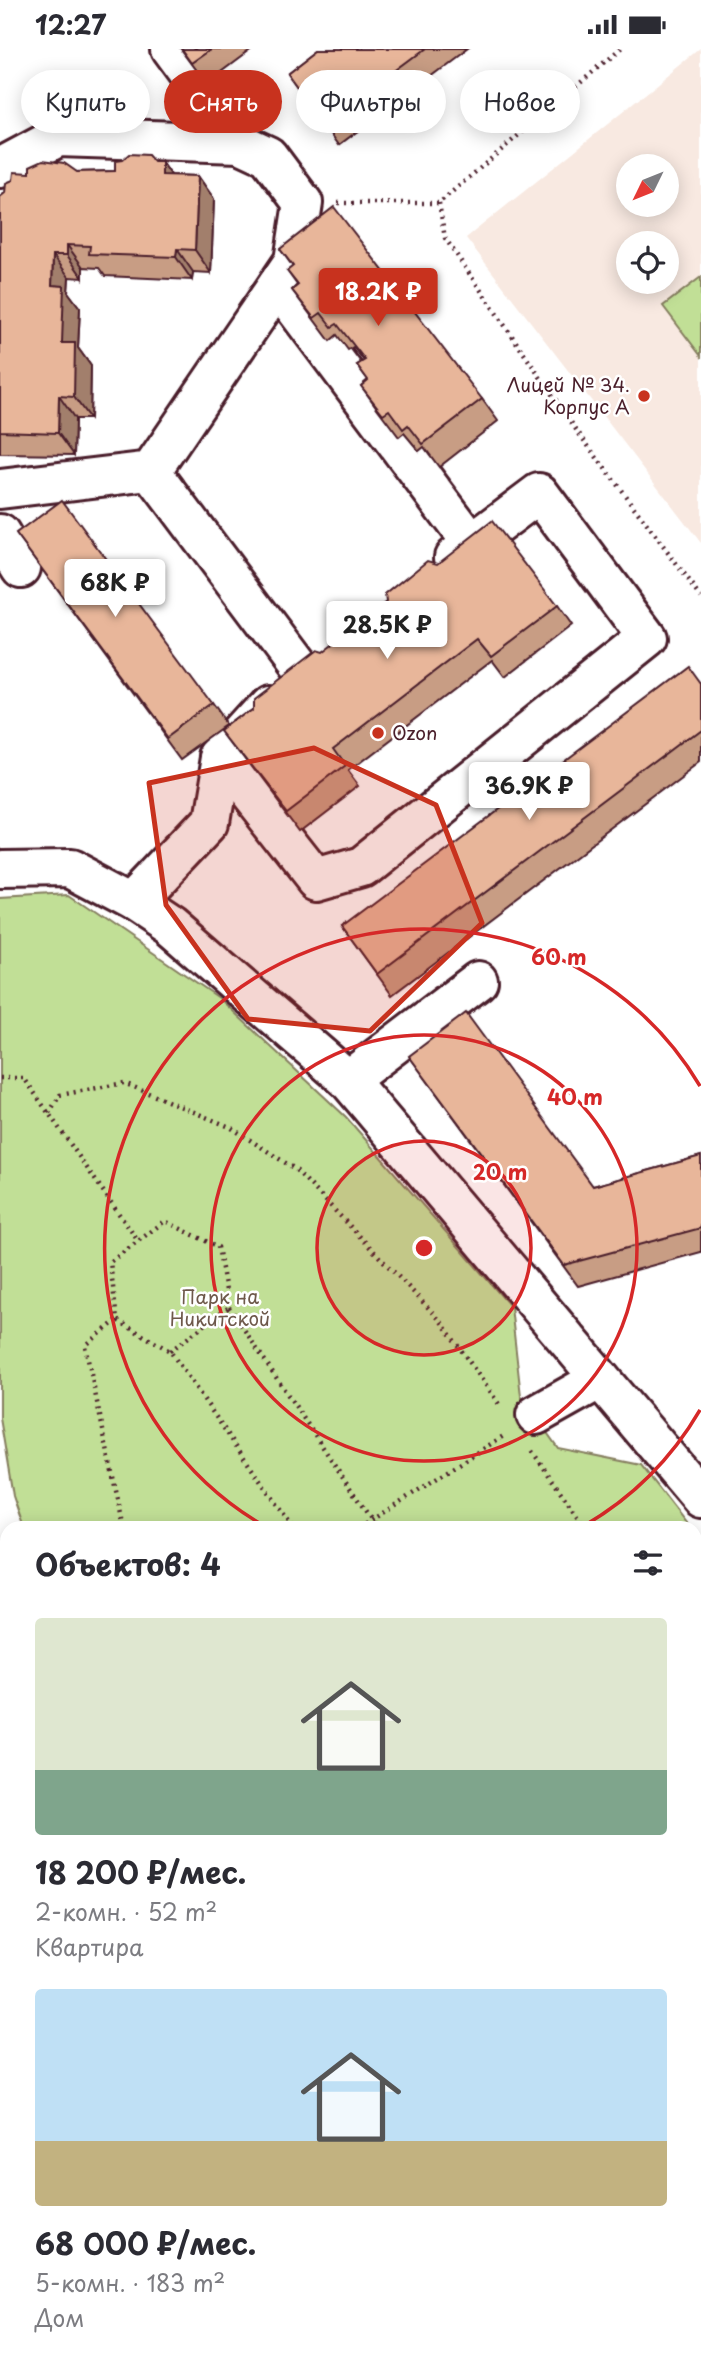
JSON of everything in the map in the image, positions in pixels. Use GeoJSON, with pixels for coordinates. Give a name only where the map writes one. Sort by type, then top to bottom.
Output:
{"type":"FeatureCollection","features":[{"type":"Feature","properties":{"kind":"street"},"geometry":{"type":"LineString","coordinates":[[171,49],[240,143]]}},
{"type":"Feature","properties":{"kind":"street"},"geometry":{"type":"LineString","coordinates":[[0,168],[58,137],[240,143],[268,156],[303,203],[294,261],[151,471],[0,489]]}},
{"type":"Feature","properties":{"kind":"street"},"geometry":{"type":"LineString","coordinates":[[278,285],[472,544]]}},
{"type":"Feature","properties":{"kind":"street"},"geometry":{"type":"LineString","coordinates":[[151,471],[301,671]]}},
{"type":"Feature","properties":{"kind":"street"},"geometry":{"type":"LineString","coordinates":[[219,758],[316,880],[327,877],[361,867],[647,638],[539,493],[429,576]]}},
{"type":"Feature","properties":{"kind":"street"},"geometry":{"type":"LineString","coordinates":[[0,534],[21,568]]}},
{"type":"Feature","properties":{"kind":"street"},"geometry":{"type":"LineString","coordinates":[[134,902],[209,823],[219,758],[301,671],[333,647]]}},
{"type":"Feature","properties":{"kind":"street"},"geometry":{"type":"LineString","coordinates":[[0,869],[70,868],[134,902],[170,926],[348,1080],[600,1379],[693,1477]]}},
{"type":"Feature","properties":{"kind":"street"},"geometry":{"type":"LineString","coordinates":[[348,1080],[478,981]]}},
{"type":"Feature","properties":{"kind":"street"},"geometry":{"type":"LineString","coordinates":[[526,1422],[600,1379]]}},
{"type":"Feature","properties":{"kind":"path"},"geometry":{"type":"LineString","coordinates":[[303,203],[439,203],[620,49]]}},
{"type":"Feature","properties":{"kind":"path"},"geometry":{"type":"LineString","coordinates":[[439,203],[445,238],[577,431],[701,597]]}},
{"type":"Feature","properties":{"kind":"path"},"geometry":{"type":"LineString","coordinates":[[0,1078],[24,1078],[138,1241]]}},
{"type":"Feature","properties":{"kind":"path"},"geometry":{"type":"LineString","coordinates":[[49,1113],[60,1095],[124,1083],[230,1127],[295,1169],[440,1321],[526,1422],[582,1521]]}},
{"type":"Feature","properties":{"kind":"path"},"geometry":{"type":"LineString","coordinates":[[117,1320],[110,1262],[165,1221],[218,1247],[229,1307],[371,1519]]}},
{"type":"Feature","properties":{"kind":"path"},"geometry":{"type":"LineString","coordinates":[[170,1351],[229,1307]]}},
{"type":"Feature","properties":{"kind":"path"},"geometry":{"type":"LineString","coordinates":[[117,1320],[170,1351],[288,1521]]}},
{"type":"Feature","properties":{"kind":"path"},"geometry":{"type":"LineString","coordinates":[[117,1320],[85,1346],[122,1521]]}},
{"type":"Feature","properties":{"kind":"path"},"geometry":{"type":"LineString","coordinates":[[368,1521],[526,1422]]}},
{"type":"Feature","properties":{"kind":"highlighted area"},"geometry":{"type":"Polygon","coordinates":[[[314,748],[436,805],[482,923],[370,1031],[248,1019],[166,905],[149,783],[314,748]]]}},
{"type":"Feature","properties":{"kind":"shaded area","name":"Лицей № 34. Корпус А"},"geometry":{"type":"Polygon","coordinates":[[[701,49],[701,543],[466,238],[701,49]]]}},
{"type":"Feature","properties":{"kind":"green space"},"geometry":{"type":"Polygon","coordinates":[[[701,277],[701,356],[663,306],[701,277]]]}},
{"type":"Feature","properties":{"kind":"green space","name":"Парк на Никитской"},"geometry":{"type":"Polygon","coordinates":[[[69,895],[219,998],[346,1117],[511,1307],[521,1396],[558,1448],[641,1465],[685,1521],[22,1521],[13,1496],[0,1418],[0,899],[69,895]]]}},
{"type":"Feature","properties":{"kind":"building"},"geometry":{"type":"Polygon","coordinates":[[[182,49],[212,49],[192,63],[182,49]]]}},
{"type":"Feature","properties":{"kind":"building"},"geometry":{"type":"Polygon","coordinates":[[[318,49],[425,49],[397,70],[296,70],[296,85],[287,73],[318,49]]]}},
{"type":"Feature","properties":{"kind":"building"},"geometry":{"type":"Polygon","coordinates":[[[129,154],[148,155],[154,162],[162,162],[162,175],[198,176],[195,250],[177,249],[176,257],[89,254],[90,246],[67,245],[67,255],[53,255],[52,285],[64,286],[62,343],[75,343],[74,397],[59,396],[58,433],[0,431],[0,197],[5,193],[6,183],[13,180],[14,172],[30,173],[30,166],[43,160],[64,163],[77,172],[115,171],[115,161],[122,160],[129,154]]]}},
{"type":"Feature","properties":{"kind":"building"},"geometry":{"type":"Polygon","coordinates":[[[334,207],[482,399],[423,444],[408,425],[403,429],[389,410],[383,414],[361,386],[368,380],[357,365],[365,360],[337,324],[332,327],[321,313],[314,318],[292,290],[298,285],[287,271],[293,266],[280,249],[334,207]]]}},
{"type":"Feature","properties":{"kind":"building"},"geometry":{"type":"Polygon","coordinates":[[[62,500],[214,705],[168,739],[16,534],[62,500]]]}},
{"type":"Feature","properties":{"kind":"building"},"geometry":{"type":"Polygon","coordinates":[[[492,521],[557,606],[491,656],[477,639],[333,749],[345,766],[286,811],[224,731],[254,708],[254,698],[316,650],[322,652],[386,602],[385,595],[428,560],[438,563],[492,521]]]}},
{"type":"Feature","properties":{"kind":"building"},"geometry":{"type":"Polygon","coordinates":[[[688,666],[701,684],[701,730],[377,974],[342,926],[688,666]]]}},
{"type":"Feature","properties":{"kind":"building"},"geometry":{"type":"Polygon","coordinates":[[[466,1013],[593,1186],[701,1156],[701,1228],[564,1265],[409,1056],[466,1013]]]}},
{"type":"Feature","properties":{"kind":"place","name":"Лицей № 34. Корпус А"},"geometry":{"type":"Point","coordinates":[644,396]}},
{"type":"Feature","properties":{"kind":"place","name":"Ozon"},"geometry":{"type":"Point","coordinates":[378,733]}}]}
